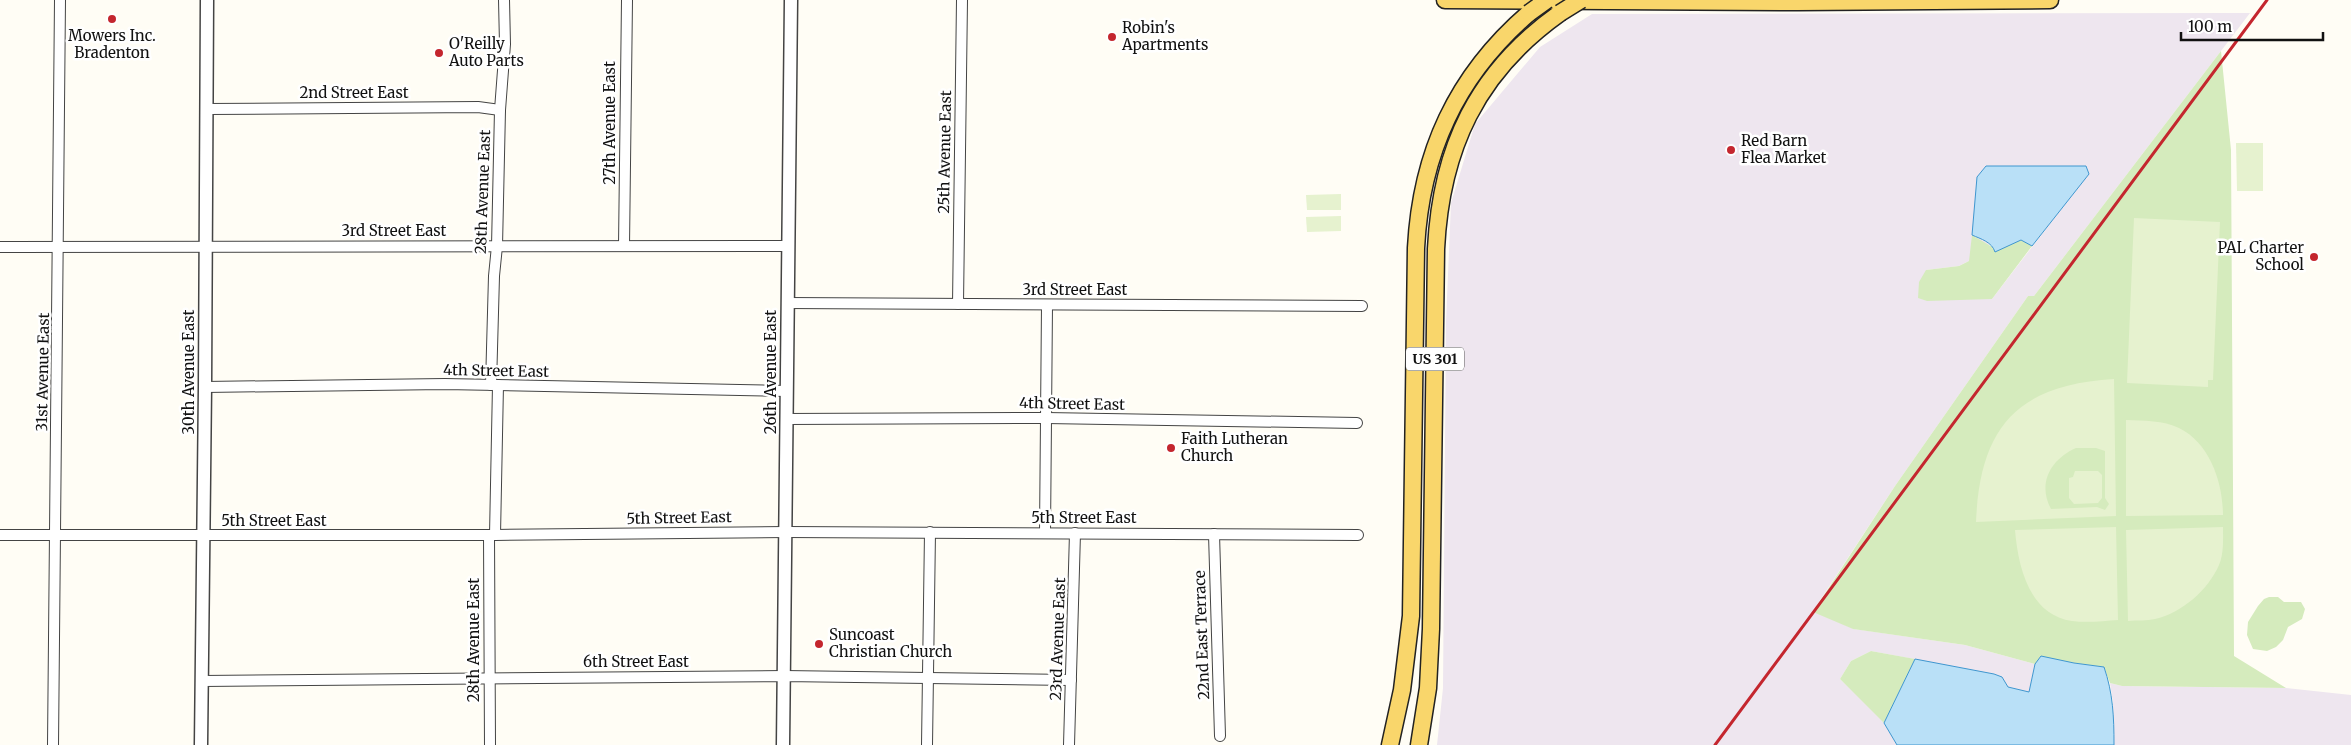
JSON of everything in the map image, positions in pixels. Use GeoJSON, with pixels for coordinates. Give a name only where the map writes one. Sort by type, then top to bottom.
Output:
{"type":"FeatureCollection","features":[{"type":"Feature","properties":{"kind":"main road"},"geometry":{"type":"LineString","coordinates":[[1445,0],[1870,2],[2050,0]]}},
{"type":"Feature","properties":{"kind":"main road","name":"US 301"},"geometry":{"type":"LineString","coordinates":[[1390,745],[1402,690],[1411,616],[1416,248],[1421,197],[1434,148],[1455,102],[1483,59],[1529,13],[1547,0]]}},
{"type":"Feature","properties":{"kind":"main road","name":"US 301"},"geometry":{"type":"LineString","coordinates":[[1419,745],[1430,665],[1436,249],[1440,199],[1452,150],[1466,120],[1483,91],[1513,52],[1560,13],[1582,0]]}},
{"type":"Feature","properties":{"kind":"street","name":"31st Avenue East"},"geometry":{"type":"LineString","coordinates":[[54,745],[60,0]]}},
{"type":"Feature","properties":{"kind":"street","name":"30th Avenue East"},"geometry":{"type":"LineString","coordinates":[[201,745],[206,387],[206,0]]}},
{"type":"Feature","properties":{"kind":"street","name":"28th Avenue East"},"geometry":{"type":"LineString","coordinates":[[490,745],[495,385],[494,276],[497,246],[500,110],[505,44],[504,0]]}},
{"type":"Feature","properties":{"kind":"street","name":"27th Avenue East"},"geometry":{"type":"LineString","coordinates":[[624,246],[626,0]]}},
{"type":"Feature","properties":{"kind":"street","name":"26th Avenue East"},"geometry":{"type":"LineString","coordinates":[[783,745],[787,532],[786,419],[791,0]]}},
{"type":"Feature","properties":{"kind":"street","name":"25th Avenue East"},"geometry":{"type":"LineString","coordinates":[[958,304],[962,0]]}},
{"type":"Feature","properties":{"kind":"street","name":"2nd Street East"},"geometry":{"type":"LineString","coordinates":[[207,109],[478,108],[500,110]]}},
{"type":"Feature","properties":{"kind":"street","name":"3rd Street East"},"geometry":{"type":"LineString","coordinates":[[0,247],[788,246]]}},
{"type":"Feature","properties":{"kind":"street","name":"3rd Street East"},"geometry":{"type":"LineString","coordinates":[[787,303],[1362,306]]}},
{"type":"Feature","properties":{"kind":"street"},"geometry":{"type":"LineString","coordinates":[[1044,532],[1046,305]]}},
{"type":"Feature","properties":{"kind":"street","name":"4th Street East"},"geometry":{"type":"LineString","coordinates":[[206,387],[495,385],[787,391]]}},
{"type":"Feature","properties":{"kind":"street","name":"4th Street East"},"geometry":{"type":"LineString","coordinates":[[786,419],[1046,418],[1357,423]]}},
{"type":"Feature","properties":{"kind":"street","name":"5th Street East"},"geometry":{"type":"LineString","coordinates":[[0,535],[492,535],[787,532],[1358,535]]}},
{"type":"Feature","properties":{"kind":"street"},"geometry":{"type":"LineString","coordinates":[[927,745],[930,532]]}},
{"type":"Feature","properties":{"kind":"street","name":"23rd Avenue East"},"geometry":{"type":"LineString","coordinates":[[1070,745],[1075,533]]}},
{"type":"Feature","properties":{"kind":"street","name":"22nd East Terrace"},"geometry":{"type":"LineString","coordinates":[[1214,534],[1220,736]]}},
{"type":"Feature","properties":{"kind":"street","name":"6th Street East"},"geometry":{"type":"LineString","coordinates":[[202,682],[784,676],[1071,680]]}},
{"type":"Feature","properties":{"kind":"shaded area"},"geometry":{"type":"Polygon","coordinates":[[[2250,13],[2034,296],[2028,296],[1895,486],[1813,611],[1854,629],[1965,645],[2035,664],[2029,692],[2008,687],[2002,677],[1994,674],[1871,651],[1851,661],[1840,679],[1881,718],[1897,745],[1437,745],[1443,688],[1446,322],[1451,203],[1475,124],[1540,47],[1592,14],[2250,13]],[[2086,166],[1969,261],[1959,266],[1926,270],[1992,299],[2088,174],[2086,166]]]}},
{"type":"Feature","properties":{"kind":"shaded area"},"geometry":{"type":"Polygon","coordinates":[[[2110,683],[2122,686],[2286,688],[2351,695],[2351,745],[2114,745],[2113,703],[2110,683]]]}},
{"type":"Feature","properties":{"kind":"green space"},"geometry":{"type":"Polygon","coordinates":[[[2221,51],[2231,150],[2234,656],[2286,688],[2122,686],[2110,683],[2104,667],[2041,657],[2035,664],[1965,645],[1853,629],[1813,612],[1895,486],[2028,296],[2034,296],[2221,51]]]}},
{"type":"Feature","properties":{"kind":"green space"},"geometry":{"type":"Polygon","coordinates":[[[2236,143],[2263,143],[2263,191],[2237,191],[2236,143]]]}},
{"type":"Feature","properties":{"kind":"green space"},"geometry":{"type":"Polygon","coordinates":[[[1341,194],[1341,210],[1307,210],[1306,195],[1341,194]]]}},
{"type":"Feature","properties":{"kind":"green space"},"geometry":{"type":"Polygon","coordinates":[[[1341,216],[1341,231],[1307,232],[1306,217],[1341,216]]]}},
{"type":"Feature","properties":{"kind":"green space"},"geometry":{"type":"Polygon","coordinates":[[[2134,218],[2220,222],[2213,380],[2208,380],[2208,387],[2127,383],[2134,218]]]}},
{"type":"Feature","properties":{"kind":"green space"},"geometry":{"type":"Polygon","coordinates":[[[1972,235],[1994,248],[2021,240],[2032,246],[1992,299],[1927,301],[1918,298],[1919,282],[1926,270],[1959,266],[1969,261],[1972,235]]]}},
{"type":"Feature","properties":{"kind":"green space"},"geometry":{"type":"Polygon","coordinates":[[[2114,379],[2116,516],[1976,522],[1979,489],[1986,460],[1996,437],[2010,417],[2029,402],[2052,391],[2080,383],[2114,379]],[[2076,448],[2053,465],[2046,481],[2045,490],[2051,509],[2097,507],[2105,510],[2109,504],[2105,498],[2105,451],[2096,448],[2076,448]]]}},
{"type":"Feature","properties":{"kind":"green space"},"geometry":{"type":"Polygon","coordinates":[[[2126,420],[2153,421],[2173,425],[2199,443],[2213,465],[2217,477],[2223,515],[2126,516],[2126,420]]]}},
{"type":"Feature","properties":{"kind":"green space"},"geometry":{"type":"Polygon","coordinates":[[[2075,471],[2098,471],[2102,475],[2102,498],[2098,503],[2074,504],[2069,498],[2069,478],[2073,477],[2075,471]]]}},
{"type":"Feature","properties":{"kind":"green space"},"geometry":{"type":"Polygon","coordinates":[[[2116,527],[2118,620],[2072,621],[2057,617],[2045,609],[2036,599],[2023,573],[2015,530],[2116,527]]]}},
{"type":"Feature","properties":{"kind":"green space"},"geometry":{"type":"Polygon","coordinates":[[[2223,527],[2221,561],[2208,583],[2193,599],[2175,612],[2165,616],[2152,620],[2128,621],[2126,530],[2223,527]]]}},
{"type":"Feature","properties":{"kind":"green space"},"geometry":{"type":"Polygon","coordinates":[[[2278,597],[2284,602],[2301,602],[2305,609],[2302,619],[2288,627],[2283,640],[2276,647],[2267,651],[2253,649],[2247,635],[2248,622],[2258,606],[2264,599],[2278,597]]]}},
{"type":"Feature","properties":{"kind":"green space"},"geometry":{"type":"Polygon","coordinates":[[[1871,651],[1915,659],[1884,723],[1840,679],[1851,661],[1871,651]]]}},
{"type":"Feature","properties":{"kind":"water"},"geometry":{"type":"Polygon","coordinates":[[[1986,166],[2086,166],[2089,174],[2032,246],[2021,240],[1995,252],[1989,243],[1972,235],[1977,177],[1986,166]]]}},
{"type":"Feature","properties":{"kind":"water"},"geometry":{"type":"Polygon","coordinates":[[[2041,656],[2104,667],[2112,705],[2114,745],[1897,745],[1884,723],[1915,659],[1994,674],[2002,677],[2008,687],[2029,692],[2035,664],[2041,656]]]}},
{"type":"Feature","properties":{"kind":"railway"},"geometry":{"type":"LineString","coordinates":[[1715,745],[2267,0]]}},
{"type":"Feature","properties":{"kind":"place","name":"Mowers Inc. Bradenton"},"geometry":{"type":"Point","coordinates":[112,19]}},
{"type":"Feature","properties":{"kind":"place","name":"Robin's Apartments"},"geometry":{"type":"Point","coordinates":[1112,37]}},
{"type":"Feature","properties":{"kind":"place","name":"O'Reilly Auto Parts"},"geometry":{"type":"Point","coordinates":[439,53]}},
{"type":"Feature","properties":{"kind":"place","name":"Red Barn Flea Market"},"geometry":{"type":"Point","coordinates":[1731,150]}},
{"type":"Feature","properties":{"kind":"place","name":"PAL Charter School"},"geometry":{"type":"Point","coordinates":[2314,257]}},
{"type":"Feature","properties":{"kind":"place","name":"Faith Lutheran Church"},"geometry":{"type":"Point","coordinates":[1171,448]}},
{"type":"Feature","properties":{"kind":"place","name":"Suncoast Christian Church"},"geometry":{"type":"Point","coordinates":[819,644]}}]}
